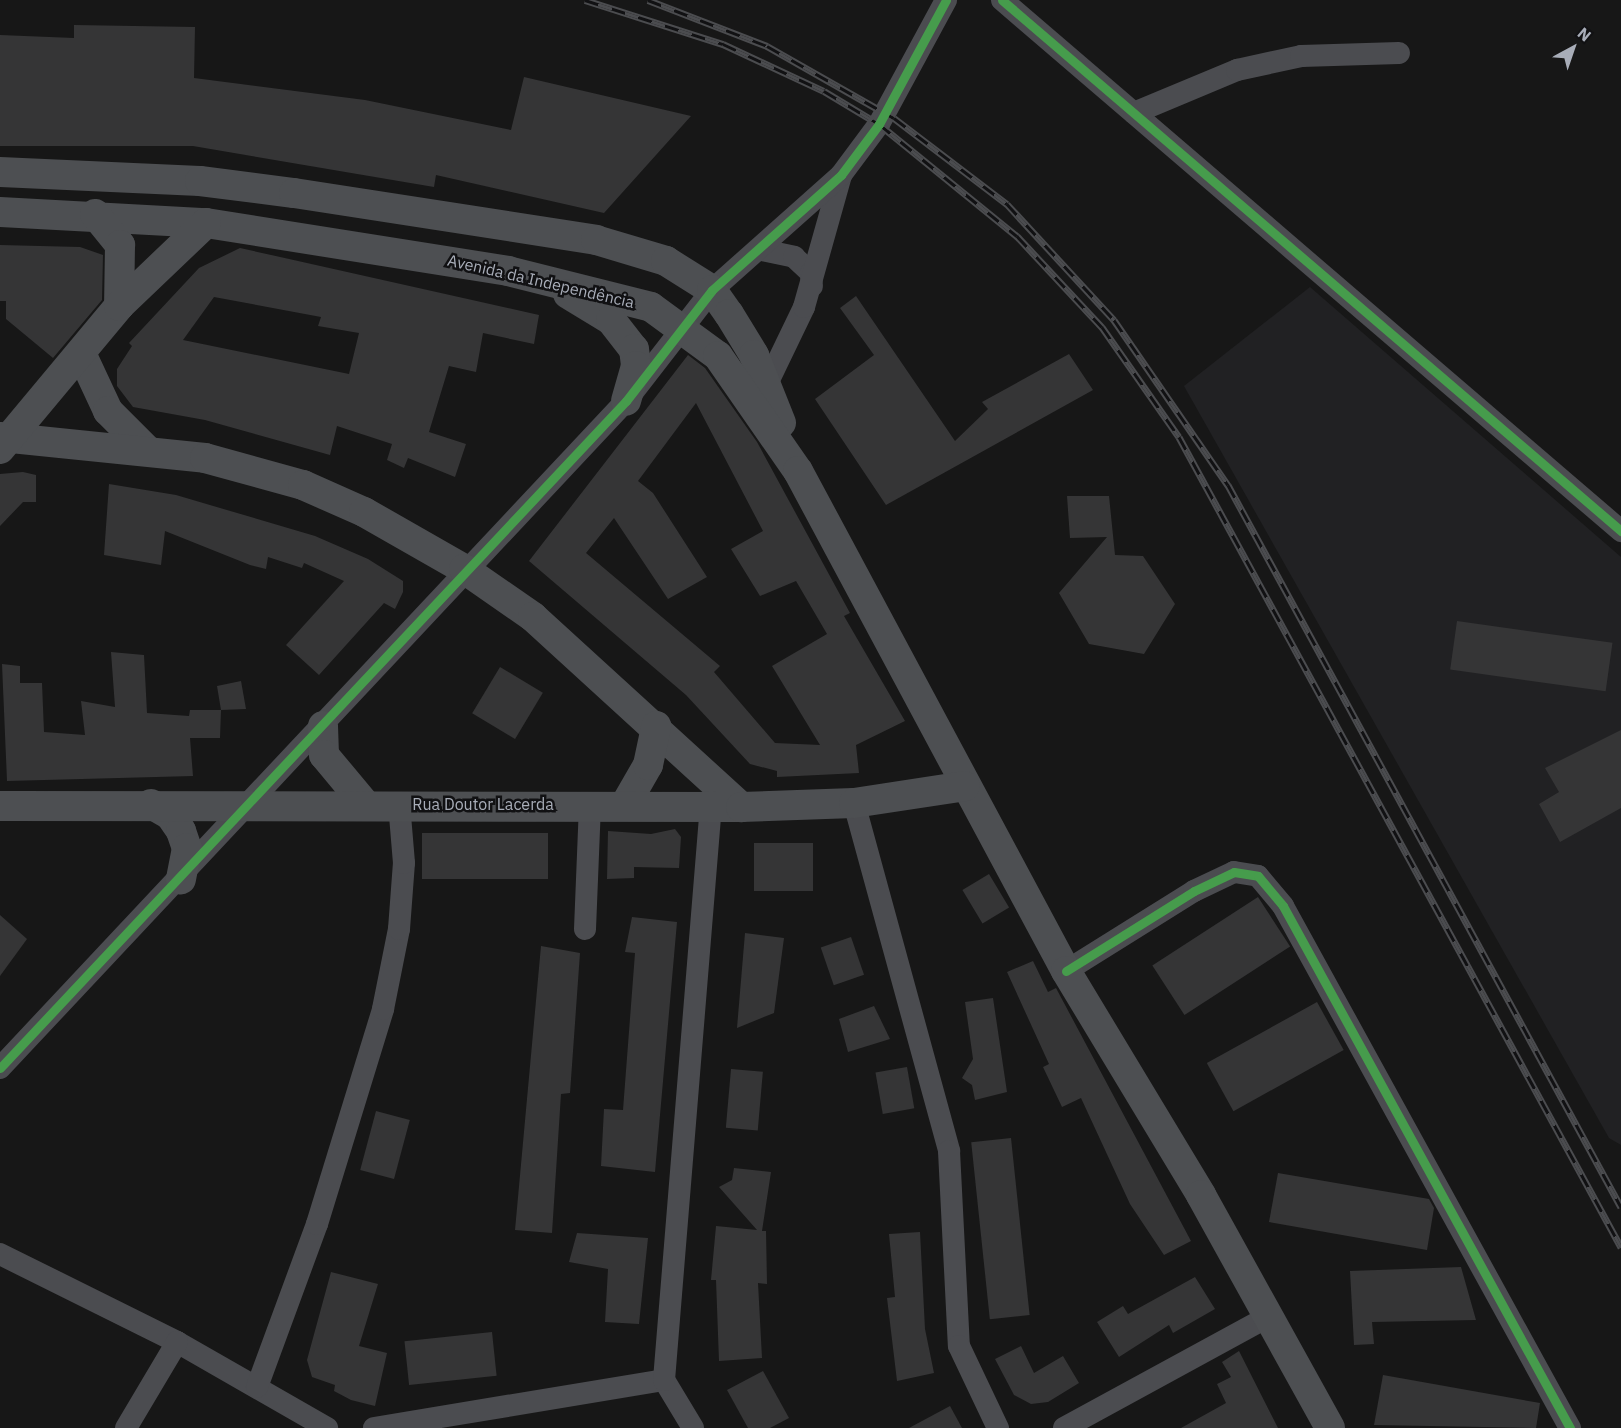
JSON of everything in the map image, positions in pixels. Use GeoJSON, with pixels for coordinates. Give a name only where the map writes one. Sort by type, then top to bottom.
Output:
{"type":"FeatureCollection","features":[{"type":"Feature","properties":{"kind":"main road"},"geometry":{"type":"LineString","coordinates":[[0,172],[201,181],[596,240],[666,261],[712,290],[746,339],[767,384],[798,471],[965,786],[1066,971],[1201,1196],[1266,1318],[1330,1428]]}},
{"type":"Feature","properties":{"kind":"main road","name":"Avenida da Independência"},"geometry":{"type":"LineString","coordinates":[[0,212],[95,214],[206,223],[359,250],[443,258],[651,307],[684,326],[745,388],[798,471]]}},
{"type":"Feature","properties":{"kind":"main road"},"geometry":{"type":"LineString","coordinates":[[95,214],[120,246],[119,306]]}},
{"type":"Feature","properties":{"kind":"main road"},"geometry":{"type":"LineString","coordinates":[[443,258],[446,218]]}},
{"type":"Feature","properties":{"kind":"main road"},"geometry":{"type":"LineString","coordinates":[[3,442],[119,306],[206,223]]}},
{"type":"Feature","properties":{"kind":"main road"},"geometry":{"type":"LineString","coordinates":[[538,279],[590,305],[627,337],[636,366],[626,401]]}},
{"type":"Feature","properties":{"kind":"main road"},"geometry":{"type":"LineString","coordinates":[[81,353],[108,411],[148,451]]}},
{"type":"Feature","properties":{"kind":"main road"},"geometry":{"type":"LineString","coordinates":[[3,442],[148,451],[205,458],[303,485],[364,512],[464,569],[533,617],[656,726],[741,807]]}},
{"type":"Feature","properties":{"kind":"main road"},"geometry":{"type":"LineString","coordinates":[[323,726],[329,763],[364,803]]}},
{"type":"Feature","properties":{"kind":"main road"},"geometry":{"type":"LineString","coordinates":[[625,805],[648,765],[656,726]]}},
{"type":"Feature","properties":{"kind":"main road","name":"Rua Doutor Lacerda"},"geometry":{"type":"LineString","coordinates":[[0,806],[151,804],[248,806],[364,803],[741,807],[854,803],[965,786]]}},
{"type":"Feature","properties":{"kind":"main road"},"geometry":{"type":"LineString","coordinates":[[151,804],[170,815],[181,831],[187,848],[181,879]]}},
{"type":"Feature","properties":{"kind":"street"},"geometry":{"type":"LineString","coordinates":[[0,1068],[181,879],[464,569],[626,401],[712,290],[762,250],[841,175],[879,124],[946,0]]}},
{"type":"Feature","properties":{"kind":"street"},"geometry":{"type":"LineString","coordinates":[[1002,0],[1621,531]]}},
{"type":"Feature","properties":{"kind":"street"},"geometry":{"type":"LineString","coordinates":[[1134,113],[1238,70],[1301,56],[1399,53]]}},
{"type":"Feature","properties":{"kind":"street"},"geometry":{"type":"LineString","coordinates":[[767,384],[794,336],[812,286],[841,175]]}},
{"type":"Feature","properties":{"kind":"street"},"geometry":{"type":"LineString","coordinates":[[762,250],[794,257],[811,273],[812,286]]}},
{"type":"Feature","properties":{"kind":"street"},"geometry":{"type":"LineString","coordinates":[[854,803],[949,1151],[959,1346],[998,1428]]}},
{"type":"Feature","properties":{"kind":"street"},"geometry":{"type":"LineString","coordinates":[[257,1387],[317,1224],[383,1009],[399,929],[404,863],[399,804]]}},
{"type":"Feature","properties":{"kind":"street"},"geometry":{"type":"LineString","coordinates":[[585,929],[590,805]]}},
{"type":"Feature","properties":{"kind":"street"},"geometry":{"type":"LineString","coordinates":[[693,1428],[664,1380],[711,805]]}},
{"type":"Feature","properties":{"kind":"street"},"geometry":{"type":"LineString","coordinates":[[1066,971],[1194,891],[1234,872],[1258,876],[1283,906],[1335,1010],[1570,1428]]}},
{"type":"Feature","properties":{"kind":"street"},"geometry":{"type":"LineString","coordinates":[[0,1254],[177,1342],[327,1428]]}},
{"type":"Feature","properties":{"kind":"street"},"geometry":{"type":"LineString","coordinates":[[1064,1428],[1266,1318]]}},
{"type":"Feature","properties":{"kind":"street"},"geometry":{"type":"LineString","coordinates":[[126,1428],[177,1342]]}},
{"type":"Feature","properties":{"kind":"street"},"geometry":{"type":"LineString","coordinates":[[374,1428],[664,1380]]}},
{"type":"Feature","properties":{"kind":"shaded area"},"geometry":{"type":"Polygon","coordinates":[[[1310,287],[1621,557],[1621,1145],[1609,1138],[1184,386],[1310,287]]]}},
{"type":"Feature","properties":{"kind":"building"},"geometry":{"type":"Polygon","coordinates":[[[74,25],[195,27],[194,78],[365,100],[511,130],[524,77],[691,116],[604,213],[436,175],[434,187],[193,146],[0,146],[0,35],[74,38],[74,25]]]}},
{"type":"Feature","properties":{"kind":"building"},"geometry":{"type":"Polygon","coordinates":[[[0,245],[80,247],[103,255],[102,300],[53,358],[6,319],[6,301],[0,301],[0,245]]]}},
{"type":"Feature","properties":{"kind":"building"},"geometry":{"type":"Polygon","coordinates":[[[240,248],[539,315],[534,344],[483,333],[476,372],[449,366],[429,432],[466,444],[455,477],[408,458],[404,468],[387,460],[392,444],[337,426],[330,455],[205,420],[133,407],[117,386],[117,369],[132,346],[129,343],[199,268],[240,248]],[[214,297],[183,340],[349,374],[359,333],[318,326],[321,317],[214,297]]]}},
{"type":"Feature","properties":{"kind":"building"},"geometry":{"type":"Polygon","coordinates":[[[856,296],[955,441],[988,409],[982,402],[1069,354],[1093,390],[886,505],[815,399],[874,355],[840,308],[856,296]]]}},
{"type":"Feature","properties":{"kind":"building"},"geometry":{"type":"Polygon","coordinates":[[[688,355],[705,368],[757,442],[850,613],[844,616],[905,721],[856,745],[859,773],[777,777],[777,771],[750,764],[686,695],[529,561],[688,355]],[[696,403],[638,481],[653,493],[707,577],[668,599],[614,518],[586,553],[720,666],[714,672],[775,743],[820,745],[772,666],[827,634],[796,581],[760,596],[731,549],[763,531],[696,403]]]}},
{"type":"Feature","properties":{"kind":"building"},"geometry":{"type":"Polygon","coordinates":[[[23,472],[36,475],[36,502],[23,502],[0,526],[0,474],[23,472]]]}},
{"type":"Feature","properties":{"kind":"building"},"geometry":{"type":"Polygon","coordinates":[[[109,484],[176,495],[315,536],[368,559],[403,581],[403,592],[395,609],[384,603],[319,675],[286,645],[344,581],[304,563],[302,568],[268,557],[266,569],[250,565],[165,531],[161,565],[104,555],[109,484]]]}},
{"type":"Feature","properties":{"kind":"building"},"geometry":{"type":"Polygon","coordinates":[[[1067,496],[1109,496],[1115,555],[1143,556],[1175,604],[1144,654],[1089,644],[1059,593],[1107,537],[1070,538],[1067,496]]]}},
{"type":"Feature","properties":{"kind":"building"},"geometry":{"type":"Polygon","coordinates":[[[1457,621],[1612,643],[1606,691],[1450,670],[1457,621]]]}},
{"type":"Feature","properties":{"kind":"building"},"geometry":{"type":"Polygon","coordinates":[[[111,652],[144,655],[147,713],[189,716],[190,710],[221,710],[220,738],[190,738],[193,776],[7,781],[2,664],[20,666],[20,683],[42,683],[44,732],[85,735],[81,701],[115,707],[111,652]]]}},
{"type":"Feature","properties":{"kind":"building"},"geometry":{"type":"Polygon","coordinates":[[[500,667],[543,693],[515,739],[472,713],[500,667]]]}},
{"type":"Feature","properties":{"kind":"building"},"geometry":{"type":"Polygon","coordinates":[[[241,681],[246,709],[221,710],[217,686],[241,681]]]}},
{"type":"Feature","properties":{"kind":"building"},"geometry":{"type":"Polygon","coordinates":[[[1621,730],[1621,808],[1560,842],[1539,804],[1559,792],[1545,768],[1621,730]]]}},
{"type":"Feature","properties":{"kind":"building"},"geometry":{"type":"Polygon","coordinates":[[[675,829],[681,837],[679,868],[634,867],[634,878],[607,879],[608,831],[651,834],[675,829]]]}},
{"type":"Feature","properties":{"kind":"building"},"geometry":{"type":"Polygon","coordinates":[[[422,833],[548,833],[548,879],[422,879],[422,833]]]}},
{"type":"Feature","properties":{"kind":"building"},"geometry":{"type":"Polygon","coordinates":[[[754,843],[813,843],[813,891],[754,891],[754,843]]]}},
{"type":"Feature","properties":{"kind":"building"},"geometry":{"type":"Polygon","coordinates":[[[989,874],[1009,907],[983,923],[962,890],[989,874]]]}},
{"type":"Feature","properties":{"kind":"building"},"geometry":{"type":"Polygon","coordinates":[[[1258,897],[1290,946],[1184,1015],[1152,966],[1258,897]]]}},
{"type":"Feature","properties":{"kind":"building"},"geometry":{"type":"Polygon","coordinates":[[[0,915],[27,939],[0,976],[0,915]]]}},
{"type":"Feature","properties":{"kind":"building"},"geometry":{"type":"Polygon","coordinates":[[[632,917],[677,922],[655,1172],[601,1166],[604,1109],[623,1110],[635,953],[625,952],[632,917]]]}},
{"type":"Feature","properties":{"kind":"building"},"geometry":{"type":"Polygon","coordinates":[[[745,933],[784,938],[774,1013],[737,1028],[745,933]]]}},
{"type":"Feature","properties":{"kind":"building"},"geometry":{"type":"Polygon","coordinates":[[[851,937],[864,975],[834,985],[821,947],[851,937]]]}},
{"type":"Feature","properties":{"kind":"building"},"geometry":{"type":"Polygon","coordinates":[[[541,946],[580,953],[570,1093],[561,1094],[552,1233],[515,1230],[541,946]]]}},
{"type":"Feature","properties":{"kind":"building"},"geometry":{"type":"Polygon","coordinates":[[[1033,961],[1048,992],[1056,988],[1191,1241],[1164,1255],[1130,1204],[1081,1098],[1062,1107],[1043,1067],[1049,1064],[1007,972],[1033,961]]]}},
{"type":"Feature","properties":{"kind":"building"},"geometry":{"type":"Polygon","coordinates":[[[993,998],[1007,1092],[975,1100],[972,1085],[962,1078],[973,1059],[965,1002],[993,998]]]}},
{"type":"Feature","properties":{"kind":"building"},"geometry":{"type":"Polygon","coordinates":[[[1317,1002],[1344,1050],[1233,1111],[1207,1063],[1317,1002]]]}},
{"type":"Feature","properties":{"kind":"building"},"geometry":{"type":"Polygon","coordinates":[[[874,1006],[890,1039],[848,1052],[839,1019],[874,1006]]]}},
{"type":"Feature","properties":{"kind":"building"},"geometry":{"type":"Polygon","coordinates":[[[907,1067],[914,1108],[883,1114],[875,1073],[907,1067]]]}},
{"type":"Feature","properties":{"kind":"building"},"geometry":{"type":"Polygon","coordinates":[[[731,1069],[763,1072],[758,1131],[726,1128],[731,1069]]]}},
{"type":"Feature","properties":{"kind":"building"},"geometry":{"type":"Polygon","coordinates":[[[376,1111],[410,1120],[394,1179],[360,1170],[376,1111]]]}},
{"type":"Feature","properties":{"kind":"building"},"geometry":{"type":"Polygon","coordinates":[[[1011,1138],[1030,1315],[990,1319],[971,1142],[1011,1138]]]}},
{"type":"Feature","properties":{"kind":"building"},"geometry":{"type":"Polygon","coordinates":[[[734,1168],[771,1172],[762,1231],[766,1231],[767,1284],[758,1283],[762,1358],[719,1361],[716,1280],[711,1280],[716,1226],[757,1230],[719,1187],[732,1180],[734,1168]]]}},
{"type":"Feature","properties":{"kind":"building"},"geometry":{"type":"Polygon","coordinates":[[[1278,1173],[1429,1199],[1434,1208],[1427,1250],[1269,1222],[1278,1173]]]}},
{"type":"Feature","properties":{"kind":"building"},"geometry":{"type":"Polygon","coordinates":[[[920,1232],[925,1329],[934,1373],[897,1381],[887,1298],[895,1297],[889,1234],[920,1232]]]}},
{"type":"Feature","properties":{"kind":"building"},"geometry":{"type":"Polygon","coordinates":[[[577,1233],[648,1238],[639,1324],[605,1322],[608,1269],[569,1262],[577,1233]]]}},
{"type":"Feature","properties":{"kind":"building"},"geometry":{"type":"Polygon","coordinates":[[[1461,1267],[1476,1320],[1372,1322],[1374,1344],[1354,1345],[1350,1271],[1461,1267]]]}},
{"type":"Feature","properties":{"kind":"building"},"geometry":{"type":"Polygon","coordinates":[[[331,1272],[378,1284],[359,1346],[387,1353],[375,1406],[351,1400],[334,1391],[335,1385],[312,1377],[307,1360],[331,1272]]]}},
{"type":"Feature","properties":{"kind":"building"},"geometry":{"type":"Polygon","coordinates":[[[1195,1277],[1215,1309],[1173,1333],[1169,1325],[1119,1357],[1097,1322],[1123,1306],[1128,1314],[1195,1277]]]}},
{"type":"Feature","properties":{"kind":"building"},"geometry":{"type":"Polygon","coordinates":[[[492,1332],[497,1376],[409,1385],[404,1341],[492,1332]]]}},
{"type":"Feature","properties":{"kind":"building"},"geometry":{"type":"Polygon","coordinates":[[[1021,1346],[1034,1373],[1063,1356],[1079,1383],[1048,1402],[1031,1404],[1014,1395],[995,1359],[1021,1346]]]}},
{"type":"Feature","properties":{"kind":"building"},"geometry":{"type":"Polygon","coordinates":[[[1239,1351],[1278,1428],[1181,1428],[1226,1403],[1217,1384],[1231,1377],[1222,1362],[1239,1351]]]}},
{"type":"Feature","properties":{"kind":"building"},"geometry":{"type":"Polygon","coordinates":[[[763,1371],[789,1418],[770,1428],[748,1428],[727,1390],[763,1371]]]}},
{"type":"Feature","properties":{"kind":"building"},"geometry":{"type":"Polygon","coordinates":[[[1383,1375],[1540,1403],[1536,1428],[1374,1425],[1383,1375]]]}},
{"type":"Feature","properties":{"kind":"building"},"geometry":{"type":"Polygon","coordinates":[[[950,1406],[962,1428],[909,1428],[950,1406]]]}},
{"type":"Feature","properties":{"kind":"railway"},"geometry":{"type":"LineString","coordinates":[[585,0],[723,44],[824,91],[879,124],[1017,236],[1102,327],[1179,437],[1621,1247]]}},
{"type":"Feature","properties":{"kind":"railway"},"geometry":{"type":"LineString","coordinates":[[648,0],[767,46],[894,118],[1007,204],[1114,320],[1228,485],[1621,1207]]}},
{"type":"Feature","properties":{"kind":"cycle path"},"geometry":{"type":"LineString","coordinates":[[0,1068],[626,401],[712,290],[841,175],[879,124],[946,0]]}},
{"type":"Feature","properties":{"kind":"cycle path"},"geometry":{"type":"LineString","coordinates":[[1002,0],[1621,531]]}},
{"type":"Feature","properties":{"kind":"cycle path"},"geometry":{"type":"LineString","coordinates":[[1066,971],[1194,891],[1234,872],[1258,876],[1283,906],[1570,1428]]}}]}
